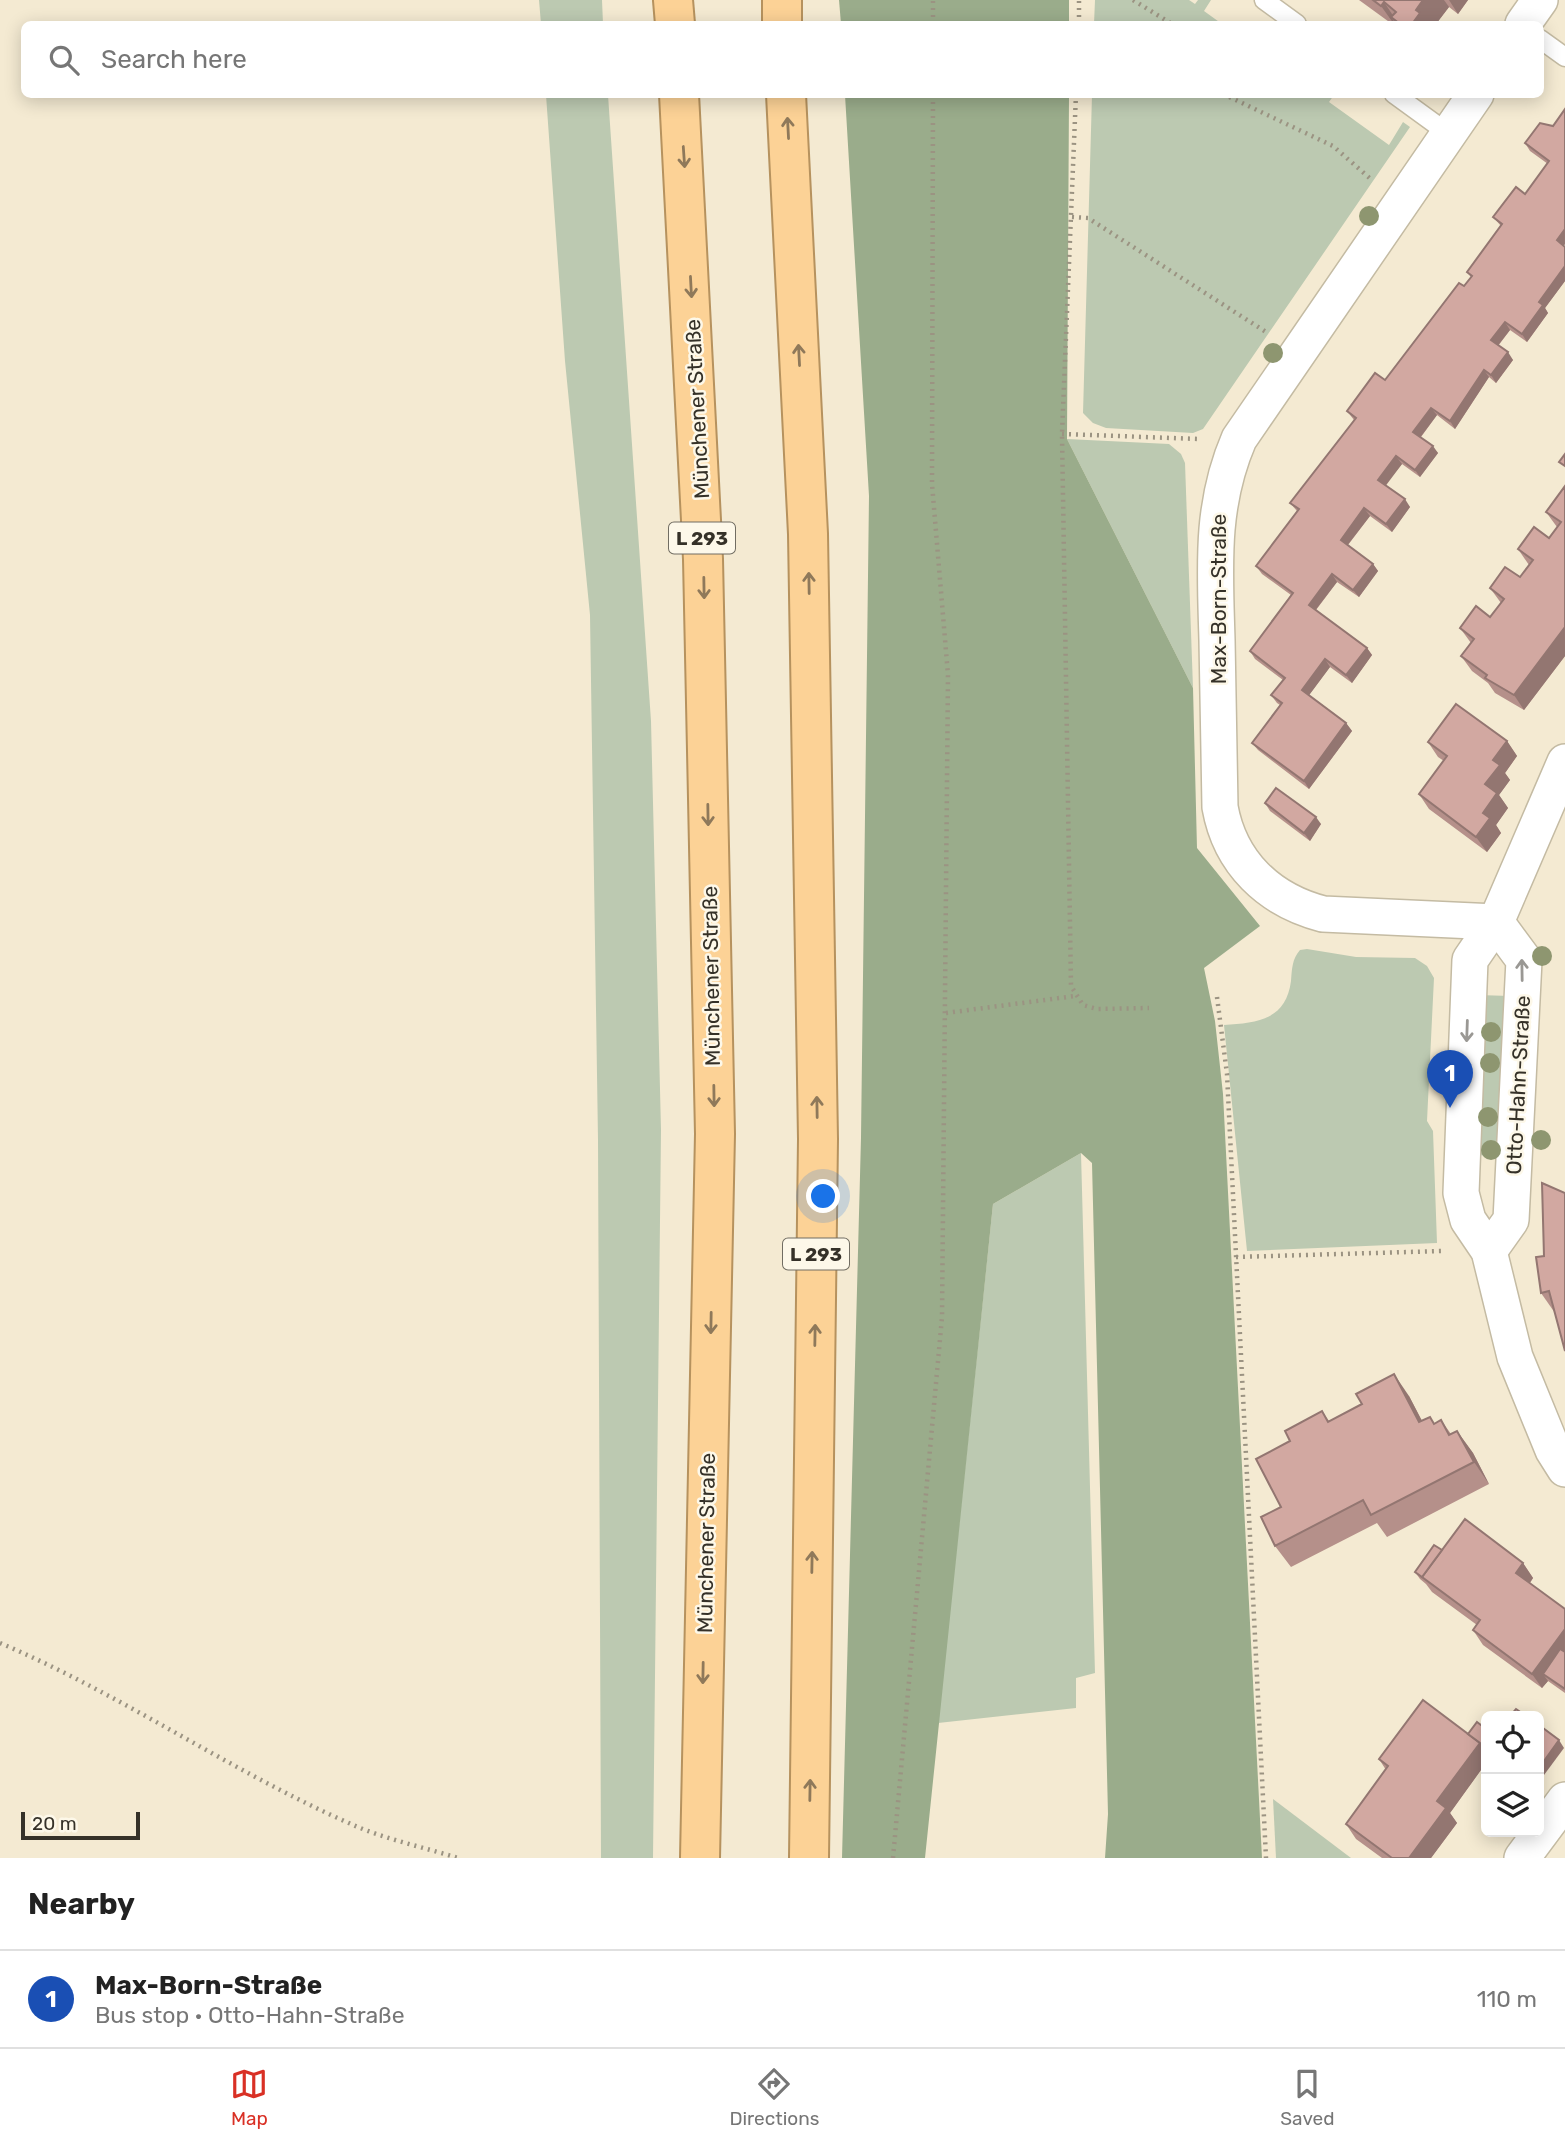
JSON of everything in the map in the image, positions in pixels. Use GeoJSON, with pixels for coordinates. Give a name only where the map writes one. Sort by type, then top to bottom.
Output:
{"type":"FeatureCollection","features":[{"type":"Feature","properties":{"kind":"highway"},"geometry":{"type":"LineString","coordinates":[[673,0],[675,21]]}},
{"type":"Feature","properties":{"kind":"highway"},"geometry":{"type":"LineString","coordinates":[[782,0],[782,21]]}},
{"type":"Feature","properties":{"kind":"highway","name":"Münchener Straße"},"geometry":{"type":"LineString","coordinates":[[679,98],[703,559],[715,1134],[700,1858]]}},
{"type":"Feature","properties":{"kind":"highway","name":"L 293"},"geometry":{"type":"LineString","coordinates":[[786,98],[808,534],[817,1097],[809,1858]]}},
{"type":"Feature","properties":{"kind":"street"},"geometry":{"type":"LineString","coordinates":[[1525,21],[1540,0]]}},
{"type":"Feature","properties":{"kind":"street","name":"Max-Born-Straße"},"geometry":{"type":"LineString","coordinates":[[1473,98],[1239,439],[1223,478],[1217,507],[1215,551],[1220,807],[1223,825],[1235,849],[1261,884],[1301,908],[1324,914],[1496,922]]}},
{"type":"Feature","properties":{"kind":"street"},"geometry":{"type":"LineString","coordinates":[[1565,762],[1496,922],[1470,960],[1461,1193],[1468,1220],[1489,1251],[1515,1357],[1553,1450],[1565,1469]]}},
{"type":"Feature","properties":{"kind":"street","name":"Otto-Hahn-Straße"},"geometry":{"type":"LineString","coordinates":[[1489,1251],[1511,1220],[1524,960],[1496,922]]}},
{"type":"Feature","properties":{"kind":"street"},"geometry":{"type":"LineString","coordinates":[[1522,1858],[1565,1800]]}},
{"type":"Feature","properties":{"kind":"lane"},"geometry":{"type":"LineString","coordinates":[[1264,0],[1293,21]]}},
{"type":"Feature","properties":{"kind":"lane"},"geometry":{"type":"LineString","coordinates":[[1544,41],[1565,57]]}},
{"type":"Feature","properties":{"kind":"lane"},"geometry":{"type":"LineString","coordinates":[[1400,98],[1449,134]]}},
{"type":"Feature","properties":{"kind":"path"},"geometry":{"type":"LineString","coordinates":[[933,0],[933,21]]}},
{"type":"Feature","properties":{"kind":"path"},"geometry":{"type":"LineString","coordinates":[[1079,0],[1079,21]]}},
{"type":"Feature","properties":{"kind":"path"},"geometry":{"type":"LineString","coordinates":[[1133,0],[1167,21]]}},
{"type":"Feature","properties":{"kind":"path"},"geometry":{"type":"LineString","coordinates":[[893,1858],[942,1317],[948,675],[932,484],[933,98]]}},
{"type":"Feature","properties":{"kind":"path"},"geometry":{"type":"LineString","coordinates":[[1076,98],[1062,434],[1070,986],[1083,1004],[1097,1009],[1149,1009]]}},
{"type":"Feature","properties":{"kind":"path"},"geometry":{"type":"LineString","coordinates":[[1231,98],[1333,146],[1403,202]]}},
{"type":"Feature","properties":{"kind":"path"},"geometry":{"type":"LineString","coordinates":[[1072,217],[1087,218],[1299,354]]}},
{"type":"Feature","properties":{"kind":"path"},"geometry":{"type":"LineString","coordinates":[[1062,434],[1239,439]]}},
{"type":"Feature","properties":{"kind":"path"},"geometry":{"type":"LineString","coordinates":[[946,1013],[1075,996]]}},
{"type":"Feature","properties":{"kind":"path"},"geometry":{"type":"LineString","coordinates":[[1217,997],[1227,1074],[1266,1858]]}},
{"type":"Feature","properties":{"kind":"path"},"geometry":{"type":"LineString","coordinates":[[1236,1257],[1489,1251]]}},
{"type":"Feature","properties":{"kind":"path"},"geometry":{"type":"LineString","coordinates":[[0,1643],[36,1658],[234,1766],[353,1825],[458,1858]]}},
{"type":"Feature","properties":{"kind":"green space"},"geometry":{"type":"Polygon","coordinates":[[[539,0],[602,0],[603,21],[541,21],[539,0]]]}},
{"type":"Feature","properties":{"kind":"green space"},"geometry":{"type":"Polygon","coordinates":[[[839,0],[1069,0],[1069,21],[841,21],[839,0]]]}},
{"type":"Feature","properties":{"kind":"green space"},"geometry":{"type":"Polygon","coordinates":[[[1095,0],[1189,0],[1195,4],[1198,0],[1211,0],[1204,11],[1218,21],[1094,21],[1095,0]]]}},
{"type":"Feature","properties":{"kind":"green space"},"geometry":{"type":"Polygon","coordinates":[[[546,98],[608,98],[651,721],[661,1130],[653,1858],[601,1858],[598,1140],[590,615],[565,361],[546,98]]]}},
{"type":"Feature","properties":{"kind":"green space"},"geometry":{"type":"Polygon","coordinates":[[[845,98],[1069,98],[1067,439],[1193,688],[1197,848],[1260,926],[1204,968],[1215,1021],[1223,1094],[1262,1858],[1105,1858],[1108,1814],[1092,1163],[1081,1153],[993,1204],[925,1858],[842,1858],[861,1138],[869,496],[845,98]]]}},
{"type":"Feature","properties":{"kind":"green space"},"geometry":{"type":"Polygon","coordinates":[[[1092,98],[1332,98],[1329,102],[1389,145],[1403,122],[1410,127],[1203,429],[1193,433],[1106,428],[1093,423],[1083,413],[1092,98]]]}},
{"type":"Feature","properties":{"kind":"green space"},"geometry":{"type":"Polygon","coordinates":[[[1067,439],[1169,444],[1181,454],[1185,463],[1193,688],[1067,439]]]}},
{"type":"Feature","properties":{"kind":"green space"},"geometry":{"type":"Polygon","coordinates":[[[1300,950],[1356,957],[1415,958],[1427,966],[1434,978],[1427,1121],[1433,1131],[1437,1243],[1247,1251],[1224,1025],[1248,1023],[1276,1012],[1288,994],[1295,957],[1300,950]]]}},
{"type":"Feature","properties":{"kind":"green space"},"geometry":{"type":"Polygon","coordinates":[[[1478,995],[1510,996],[1501,1145],[1488,1156],[1479,1155],[1478,995]]]}},
{"type":"Feature","properties":{"kind":"green space"},"geometry":{"type":"Polygon","coordinates":[[[1081,1153],[1095,1673],[1076,1678],[1076,1708],[938,1723],[993,1204],[1081,1153]]]}},
{"type":"Feature","properties":{"kind":"green space"},"geometry":{"type":"Polygon","coordinates":[[[1273,1799],[1351,1858],[1276,1858],[1273,1799]]]}},
{"type":"Feature","properties":{"kind":"building"},"geometry":{"type":"Polygon","coordinates":[[[1373,0],[1423,0],[1416,10],[1420,13],[1414,21],[1396,21],[1391,17],[1396,12],[1384,2],[1381,6],[1373,0]]]}},
{"type":"Feature","properties":{"kind":"building"},"geometry":{"type":"Polygon","coordinates":[[[1565,109],[1565,229],[1557,240],[1565,247],[1565,266],[1539,302],[1543,305],[1522,334],[1505,322],[1491,340],[1508,352],[1491,375],[1484,370],[1450,421],[1431,408],[1413,432],[1433,446],[1415,470],[1396,456],[1378,480],[1405,499],[1386,524],[1364,508],[1341,540],[1373,564],[1353,590],[1332,574],[1309,605],[1367,648],[1346,675],[1325,659],[1302,690],[1346,723],[1304,781],[1252,743],[1282,703],[1271,695],[1285,678],[1250,651],[1293,593],[1256,566],[1299,509],[1290,503],[1356,418],[1347,411],[1375,373],[1385,380],[1459,283],[1464,286],[1472,276],[1467,272],[1502,224],[1493,217],[1516,187],[1525,194],[1549,161],[1525,143],[1540,123],[1553,126],[1565,109]]]}},
{"type":"Feature","properties":{"kind":"building"},"geometry":{"type":"Polygon","coordinates":[[[1565,454],[1565,466],[1559,462],[1565,454]]]}},
{"type":"Feature","properties":{"kind":"building"},"geometry":{"type":"Polygon","coordinates":[[[1565,486],[1565,627],[1514,695],[1485,678],[1487,675],[1461,656],[1474,639],[1460,628],[1476,606],[1490,617],[1504,599],[1490,588],[1505,567],[1520,577],[1533,560],[1518,549],[1534,527],[1549,538],[1561,522],[1546,512],[1565,486]]]}},
{"type":"Feature","properties":{"kind":"building"},"geometry":{"type":"Polygon","coordinates":[[[1456,704],[1507,741],[1493,760],[1500,765],[1485,784],[1497,793],[1483,813],[1490,818],[1476,837],[1419,794],[1447,756],[1428,742],[1456,704]]]}},
{"type":"Feature","properties":{"kind":"building"},"geometry":{"type":"Polygon","coordinates":[[[1276,788],[1316,817],[1304,833],[1265,803],[1276,788]]]}},
{"type":"Feature","properties":{"kind":"building"},"geometry":{"type":"Polygon","coordinates":[[[1542,1183],[1565,1193],[1565,1351],[1549,1291],[1541,1293],[1536,1257],[1544,1256],[1542,1183]]]}},
{"type":"Feature","properties":{"kind":"building"},"geometry":{"type":"Polygon","coordinates":[[[1394,1374],[1419,1422],[1430,1417],[1434,1424],[1441,1420],[1449,1435],[1457,1431],[1474,1462],[1371,1515],[1363,1500],[1275,1546],[1261,1517],[1281,1507],[1256,1459],[1290,1441],[1285,1431],[1322,1411],[1328,1422],[1362,1404],[1356,1394],[1394,1374]]]}},
{"type":"Feature","properties":{"kind":"building"},"geometry":{"type":"Polygon","coordinates":[[[1465,1519],[1523,1563],[1516,1573],[1565,1609],[1565,1629],[1532,1674],[1473,1630],[1480,1620],[1422,1577],[1465,1519]]]}},
{"type":"Feature","properties":{"kind":"building"},"geometry":{"type":"Polygon","coordinates":[[[1434,1545],[1442,1550],[1422,1577],[1415,1572],[1434,1545]]]}},
{"type":"Feature","properties":{"kind":"building"},"geometry":{"type":"Polygon","coordinates":[[[1560,1649],[1565,1652],[1565,1689],[1543,1674],[1560,1649]]]}},
{"type":"Feature","properties":{"kind":"building"},"geometry":{"type":"Polygon","coordinates":[[[1423,1700],[1480,1743],[1437,1801],[1446,1808],[1409,1858],[1392,1858],[1346,1824],[1388,1766],[1379,1759],[1423,1700]]]}},
{"type":"Feature","properties":{"kind":"building"},"geometry":{"type":"Polygon","coordinates":[[[1477,1722],[1481,1725],[1481,1744],[1480,1743],[1468,1734],[1477,1722]]]}},
{"type":"Feature","properties":{"kind":"building"},"geometry":{"type":"Polygon","coordinates":[[[1544,1729],[1559,1740],[1544,1761],[1544,1729]]]}},
{"type":"Feature","properties":{"kind":"place","name":"Max-Born-Straße"},"geometry":{"type":"Point","coordinates":[1450,1108]}}]}
